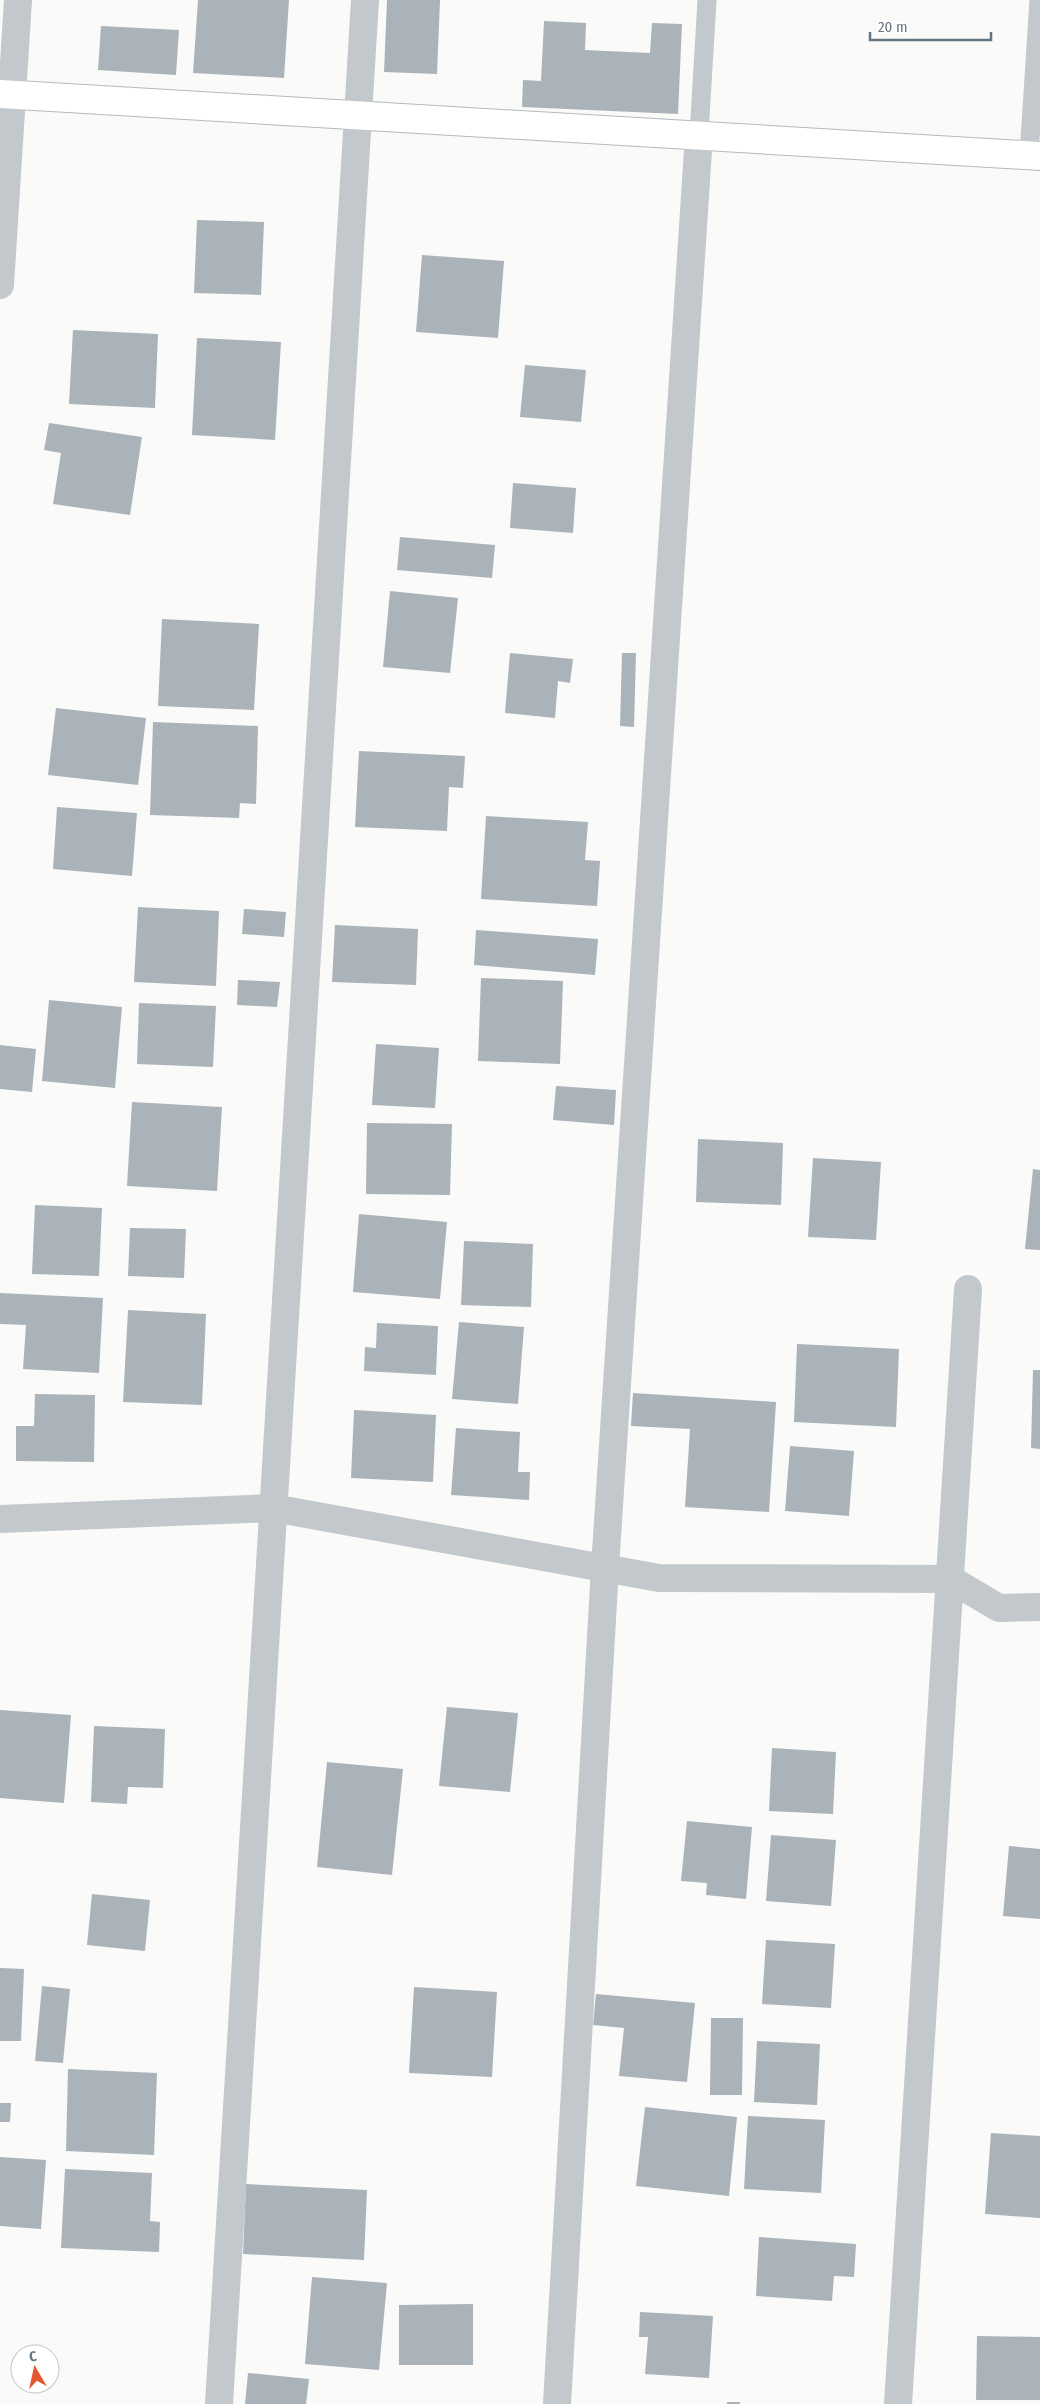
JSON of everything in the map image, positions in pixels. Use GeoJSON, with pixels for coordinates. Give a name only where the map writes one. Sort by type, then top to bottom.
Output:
{"type":"FeatureCollection","features":[{"type":"Feature","properties":{"kind":"street"},"geometry":{"type":"LineString","coordinates":[[0,285],[6,94],[18,0]]}},
{"type":"Feature","properties":{"kind":"street"},"geometry":{"type":"LineString","coordinates":[[219,2404],[365,0]]}},
{"type":"Feature","properties":{"kind":"street"},"geometry":{"type":"LineString","coordinates":[[6,94],[358,117],[1034,156]]}},
{"type":"Feature","properties":{"kind":"street"},"geometry":{"type":"LineString","coordinates":[[557,2404],[606,1567],[699,136]]}},
{"type":"Feature","properties":{"kind":"street"},"geometry":{"type":"LineString","coordinates":[[898,2404],[968,1289]]}},
{"type":"Feature","properties":{"kind":"street"},"geometry":{"type":"LineString","coordinates":[[0,1519],[273,1508],[659,1578],[950,1579],[999,1608],[1040,1607]]}},
{"type":"Feature","properties":{"kind":"lane"},"geometry":{"type":"LineString","coordinates":[[699,136],[707,0]]}},
{"type":"Feature","properties":{"kind":"lane"},"geometry":{"type":"LineString","coordinates":[[1034,156],[1039,0]]}},
{"type":"Feature","properties":{"kind":"building"},"geometry":{"type":"Polygon","coordinates":[[[198,0],[289,0],[284,78],[193,73],[198,0]]]}},
{"type":"Feature","properties":{"kind":"building"},"geometry":{"type":"Polygon","coordinates":[[[387,0],[440,0],[437,74],[384,72],[387,0]]]}},
{"type":"Feature","properties":{"kind":"building"},"geometry":{"type":"Polygon","coordinates":[[[544,21],[586,23],[585,50],[650,53],[652,23],[682,24],[678,114],[522,107],[523,80],[541,81],[544,21]]]}},
{"type":"Feature","properties":{"kind":"building"},"geometry":{"type":"Polygon","coordinates":[[[101,26],[179,30],[176,75],[98,70],[101,26]]]}},
{"type":"Feature","properties":{"kind":"building"},"geometry":{"type":"Polygon","coordinates":[[[197,220],[264,222],[261,295],[194,293],[197,220]]]}},
{"type":"Feature","properties":{"kind":"building"},"geometry":{"type":"Polygon","coordinates":[[[422,255],[504,261],[498,338],[416,332],[422,255]]]}},
{"type":"Feature","properties":{"kind":"building"},"geometry":{"type":"Polygon","coordinates":[[[73,330],[158,334],[155,408],[69,404],[73,330]]]}},
{"type":"Feature","properties":{"kind":"building"},"geometry":{"type":"Polygon","coordinates":[[[197,338],[281,342],[275,440],[192,435],[197,338]]]}},
{"type":"Feature","properties":{"kind":"building"},"geometry":{"type":"Polygon","coordinates":[[[525,365],[586,370],[581,422],[520,417],[525,365]]]}},
{"type":"Feature","properties":{"kind":"building"},"geometry":{"type":"Polygon","coordinates":[[[49,423],[142,437],[130,515],[53,504],[61,453],[44,450],[49,423]]]}},
{"type":"Feature","properties":{"kind":"building"},"geometry":{"type":"Polygon","coordinates":[[[513,483],[576,488],[573,533],[510,528],[513,483]]]}},
{"type":"Feature","properties":{"kind":"building"},"geometry":{"type":"Polygon","coordinates":[[[400,537],[495,545],[492,578],[397,570],[400,537]]]}},
{"type":"Feature","properties":{"kind":"building"},"geometry":{"type":"Polygon","coordinates":[[[390,591],[458,598],[450,673],[383,667],[390,591]]]}},
{"type":"Feature","properties":{"kind":"building"},"geometry":{"type":"Polygon","coordinates":[[[162,619],[259,624],[254,710],[158,706],[162,619]]]}},
{"type":"Feature","properties":{"kind":"building"},"geometry":{"type":"Polygon","coordinates":[[[510,653],[573,659],[570,683],[558,681],[555,718],[505,713],[510,653]]]}},
{"type":"Feature","properties":{"kind":"building"},"geometry":{"type":"Polygon","coordinates":[[[622,653],[636,653],[634,727],[620,726],[622,653]]]}},
{"type":"Feature","properties":{"kind":"building"},"geometry":{"type":"Polygon","coordinates":[[[56,708],[146,718],[138,785],[48,775],[56,708]]]}},
{"type":"Feature","properties":{"kind":"building"},"geometry":{"type":"Polygon","coordinates":[[[153,722],[258,726],[256,804],[240,803],[239,818],[150,815],[153,722]]]}},
{"type":"Feature","properties":{"kind":"building"},"geometry":{"type":"Polygon","coordinates":[[[359,751],[465,756],[463,788],[449,787],[447,831],[355,827],[359,751]]]}},
{"type":"Feature","properties":{"kind":"building"},"geometry":{"type":"Polygon","coordinates":[[[57,807],[137,813],[132,876],[53,869],[57,807]]]}},
{"type":"Feature","properties":{"kind":"building"},"geometry":{"type":"Polygon","coordinates":[[[486,816],[588,822],[585,860],[600,861],[597,906],[481,899],[486,816]]]}},
{"type":"Feature","properties":{"kind":"building"},"geometry":{"type":"Polygon","coordinates":[[[138,907],[219,911],[216,986],[134,982],[138,907]]]}},
{"type":"Feature","properties":{"kind":"building"},"geometry":{"type":"Polygon","coordinates":[[[244,909],[286,912],[284,937],[242,934],[244,909]]]}},
{"type":"Feature","properties":{"kind":"building"},"geometry":{"type":"Polygon","coordinates":[[[335,925],[418,929],[416,985],[332,982],[335,925]]]}},
{"type":"Feature","properties":{"kind":"building"},"geometry":{"type":"Polygon","coordinates":[[[476,930],[598,939],[595,975],[474,965],[476,930]]]}},
{"type":"Feature","properties":{"kind":"building"},"geometry":{"type":"Polygon","coordinates":[[[481,978],[563,981],[560,1064],[478,1061],[481,978]]]}},
{"type":"Feature","properties":{"kind":"building"},"geometry":{"type":"Polygon","coordinates":[[[238,980],[280,982],[277,1007],[237,1005],[238,980]]]}},
{"type":"Feature","properties":{"kind":"building"},"geometry":{"type":"Polygon","coordinates":[[[49,1000],[122,1007],[115,1088],[42,1081],[49,1000]]]}},
{"type":"Feature","properties":{"kind":"building"},"geometry":{"type":"Polygon","coordinates":[[[139,1003],[216,1006],[213,1067],[137,1064],[139,1003]]]}},
{"type":"Feature","properties":{"kind":"building"},"geometry":{"type":"Polygon","coordinates":[[[376,1044],[439,1048],[435,1108],[372,1105],[376,1044]]]}},
{"type":"Feature","properties":{"kind":"building"},"geometry":{"type":"Polygon","coordinates":[[[0,1045],[36,1049],[32,1092],[0,1089],[0,1045]]]}},
{"type":"Feature","properties":{"kind":"building"},"geometry":{"type":"Polygon","coordinates":[[[556,1086],[616,1090],[614,1125],[553,1120],[556,1086]]]}},
{"type":"Feature","properties":{"kind":"building"},"geometry":{"type":"Polygon","coordinates":[[[132,1102],[222,1107],[217,1191],[127,1186],[132,1102]]]}},
{"type":"Feature","properties":{"kind":"building"},"geometry":{"type":"Polygon","coordinates":[[[367,1123],[452,1124],[450,1195],[366,1194],[367,1123]]]}},
{"type":"Feature","properties":{"kind":"building"},"geometry":{"type":"Polygon","coordinates":[[[698,1139],[783,1143],[781,1205],[696,1202],[698,1139]]]}},
{"type":"Feature","properties":{"kind":"building"},"geometry":{"type":"Polygon","coordinates":[[[813,1158],[881,1162],[876,1240],[808,1237],[813,1158]]]}},
{"type":"Feature","properties":{"kind":"building"},"geometry":{"type":"Polygon","coordinates":[[[1033,1169],[1040,1170],[1040,1250],[1025,1249],[1033,1169]]]}},
{"type":"Feature","properties":{"kind":"building"},"geometry":{"type":"Polygon","coordinates":[[[35,1205],[102,1208],[99,1276],[32,1274],[35,1205]]]}},
{"type":"Feature","properties":{"kind":"building"},"geometry":{"type":"Polygon","coordinates":[[[359,1214],[447,1222],[440,1299],[353,1292],[359,1214]]]}},
{"type":"Feature","properties":{"kind":"building"},"geometry":{"type":"Polygon","coordinates":[[[130,1228],[186,1229],[184,1278],[128,1276],[130,1228]]]}},
{"type":"Feature","properties":{"kind":"building"},"geometry":{"type":"Polygon","coordinates":[[[464,1241],[533,1244],[531,1307],[461,1305],[464,1241]]]}},
{"type":"Feature","properties":{"kind":"building"},"geometry":{"type":"Polygon","coordinates":[[[0,1293],[103,1298],[99,1373],[23,1369],[26,1325],[0,1324],[0,1293]]]}},
{"type":"Feature","properties":{"kind":"building"},"geometry":{"type":"Polygon","coordinates":[[[128,1310],[206,1314],[202,1405],[123,1402],[128,1310]]]}},
{"type":"Feature","properties":{"kind":"building"},"geometry":{"type":"Polygon","coordinates":[[[459,1322],[524,1327],[518,1404],[452,1399],[459,1322]]]}},
{"type":"Feature","properties":{"kind":"building"},"geometry":{"type":"Polygon","coordinates":[[[377,1323],[438,1326],[436,1375],[364,1371],[365,1347],[376,1348],[377,1323]]]}},
{"type":"Feature","properties":{"kind":"building"},"geometry":{"type":"Polygon","coordinates":[[[797,1344],[899,1349],[896,1427],[794,1422],[797,1344]]]}},
{"type":"Feature","properties":{"kind":"building"},"geometry":{"type":"Polygon","coordinates":[[[1033,1370],[1040,1370],[1040,1449],[1031,1448],[1033,1370]]]}},
{"type":"Feature","properties":{"kind":"building"},"geometry":{"type":"Polygon","coordinates":[[[633,1393],[776,1402],[769,1512],[685,1507],[690,1429],[631,1426],[633,1393]]]}},
{"type":"Feature","properties":{"kind":"building"},"geometry":{"type":"Polygon","coordinates":[[[35,1394],[95,1395],[94,1462],[16,1461],[16,1426],[34,1426],[35,1394]]]}},
{"type":"Feature","properties":{"kind":"building"},"geometry":{"type":"Polygon","coordinates":[[[354,1410],[436,1415],[433,1482],[351,1478],[354,1410]]]}},
{"type":"Feature","properties":{"kind":"building"},"geometry":{"type":"Polygon","coordinates":[[[456,1428],[520,1432],[518,1472],[530,1472],[529,1500],[451,1495],[456,1428]]]}},
{"type":"Feature","properties":{"kind":"building"},"geometry":{"type":"Polygon","coordinates":[[[790,1446],[854,1451],[849,1516],[785,1511],[790,1446]]]}},
{"type":"Feature","properties":{"kind":"building"},"geometry":{"type":"Polygon","coordinates":[[[447,1707],[518,1713],[510,1792],[439,1786],[447,1707]]]}},
{"type":"Feature","properties":{"kind":"building"},"geometry":{"type":"Polygon","coordinates":[[[0,1710],[71,1715],[64,1803],[0,1798],[0,1710]]]}},
{"type":"Feature","properties":{"kind":"building"},"geometry":{"type":"Polygon","coordinates":[[[94,1726],[165,1729],[163,1788],[128,1787],[127,1804],[91,1802],[94,1726]]]}},
{"type":"Feature","properties":{"kind":"building"},"geometry":{"type":"Polygon","coordinates":[[[772,1748],[836,1752],[833,1814],[769,1811],[772,1748]]]}},
{"type":"Feature","properties":{"kind":"building"},"geometry":{"type":"Polygon","coordinates":[[[327,1762],[403,1769],[392,1875],[317,1867],[327,1762]]]}},
{"type":"Feature","properties":{"kind":"building"},"geometry":{"type":"Polygon","coordinates":[[[687,1821],[752,1827],[746,1899],[706,1895],[707,1883],[681,1881],[687,1821]]]}},
{"type":"Feature","properties":{"kind":"building"},"geometry":{"type":"Polygon","coordinates":[[[771,1835],[836,1840],[831,1906],[766,1901],[771,1835]]]}},
{"type":"Feature","properties":{"kind":"building"},"geometry":{"type":"Polygon","coordinates":[[[1009,1846],[1040,1849],[1040,1919],[1003,1916],[1009,1846]]]}},
{"type":"Feature","properties":{"kind":"building"},"geometry":{"type":"Polygon","coordinates":[[[92,1894],[150,1900],[145,1951],[87,1945],[92,1894]]]}},
{"type":"Feature","properties":{"kind":"building"},"geometry":{"type":"Polygon","coordinates":[[[766,1940],[835,1944],[831,2008],[762,2004],[766,1940]]]}},
{"type":"Feature","properties":{"kind":"building"},"geometry":{"type":"Polygon","coordinates":[[[0,1968],[24,1969],[21,2041],[0,2041],[0,1968]]]}},
{"type":"Feature","properties":{"kind":"building"},"geometry":{"type":"Polygon","coordinates":[[[42,1986],[70,1989],[63,2063],[35,2061],[42,1986]]]}},
{"type":"Feature","properties":{"kind":"building"},"geometry":{"type":"Polygon","coordinates":[[[414,1987],[497,1992],[492,2077],[409,2073],[414,1987]]]}},
{"type":"Feature","properties":{"kind":"building"},"geometry":{"type":"Polygon","coordinates":[[[596,1994],[695,2003],[687,2082],[619,2076],[624,2028],[593,2025],[596,1994]]]}},
{"type":"Feature","properties":{"kind":"building"},"geometry":{"type":"Polygon","coordinates":[[[711,2018],[743,2018],[742,2095],[710,2095],[711,2018]]]}},
{"type":"Feature","properties":{"kind":"building"},"geometry":{"type":"Polygon","coordinates":[[[757,2041],[820,2044],[817,2105],[754,2102],[757,2041]]]}},
{"type":"Feature","properties":{"kind":"building"},"geometry":{"type":"Polygon","coordinates":[[[68,2069],[157,2073],[154,2155],[66,2151],[68,2069]]]}},
{"type":"Feature","properties":{"kind":"building"},"geometry":{"type":"Polygon","coordinates":[[[0,2103],[11,2103],[10,2122],[0,2122],[0,2103]]]}},
{"type":"Feature","properties":{"kind":"building"},"geometry":{"type":"Polygon","coordinates":[[[645,2107],[737,2117],[729,2196],[636,2186],[645,2107]]]}},
{"type":"Feature","properties":{"kind":"building"},"geometry":{"type":"Polygon","coordinates":[[[748,2116],[825,2120],[821,2193],[744,2189],[748,2116]]]}},
{"type":"Feature","properties":{"kind":"building"},"geometry":{"type":"Polygon","coordinates":[[[991,2133],[1040,2136],[1040,2218],[985,2214],[991,2133]]]}},
{"type":"Feature","properties":{"kind":"building"},"geometry":{"type":"Polygon","coordinates":[[[0,2157],[46,2160],[41,2229],[0,2226],[0,2157]]]}},
{"type":"Feature","properties":{"kind":"building"},"geometry":{"type":"Polygon","coordinates":[[[65,2169],[152,2173],[150,2221],[160,2222],[159,2252],[61,2248],[65,2169]]]}},
{"type":"Feature","properties":{"kind":"building"},"geometry":{"type":"Polygon","coordinates":[[[246,2184],[367,2190],[364,2260],[243,2254],[246,2184]]]}},
{"type":"Feature","properties":{"kind":"building"},"geometry":{"type":"Polygon","coordinates":[[[759,2237],[856,2244],[854,2277],[834,2276],[832,2301],[756,2296],[759,2237]]]}},
{"type":"Feature","properties":{"kind":"building"},"geometry":{"type":"Polygon","coordinates":[[[312,2277],[387,2283],[379,2370],[305,2364],[312,2277]]]}},
{"type":"Feature","properties":{"kind":"building"},"geometry":{"type":"Polygon","coordinates":[[[473,2304],[473,2365],[399,2365],[399,2305],[473,2304]]]}},
{"type":"Feature","properties":{"kind":"building"},"geometry":{"type":"Polygon","coordinates":[[[640,2312],[713,2316],[709,2378],[645,2374],[648,2337],[639,2337],[640,2312]]]}},
{"type":"Feature","properties":{"kind":"building"},"geometry":{"type":"Polygon","coordinates":[[[977,2336],[1040,2337],[1040,2400],[976,2400],[977,2336]]]}},
{"type":"Feature","properties":{"kind":"building"},"geometry":{"type":"Polygon","coordinates":[[[248,2373],[309,2379],[306,2404],[245,2404],[248,2373]]]}},
{"type":"Feature","properties":{"kind":"building"},"geometry":{"type":"Polygon","coordinates":[[[727,2402],[740,2402],[740,2404],[727,2404],[727,2402]]]}}]}
